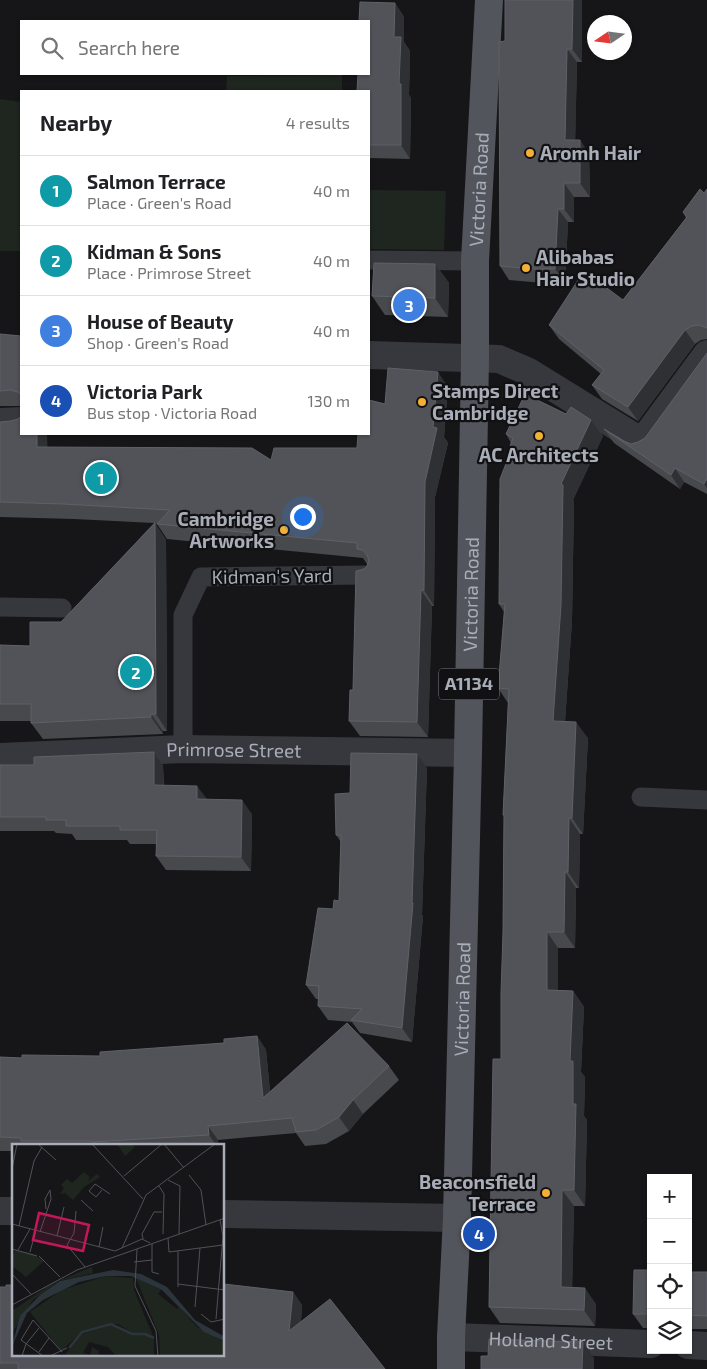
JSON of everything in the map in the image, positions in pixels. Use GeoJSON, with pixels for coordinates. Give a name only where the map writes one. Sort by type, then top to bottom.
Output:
{"type":"FeatureCollection","features":[{"type":"Feature","properties":{"kind":"main road","name":"Victoria Road"},"geometry":{"type":"LineString","coordinates":[[451,1369],[457,1218],[468,753],[476,261],[488,0]]}},
{"type":"Feature","properties":{"kind":"street"},"geometry":{"type":"LineString","coordinates":[[370,355],[499,360],[527,371],[642,442],[707,354]]}},
{"type":"Feature","properties":{"kind":"street"},"geometry":{"type":"LineString","coordinates":[[0,422],[20,421]]}},
{"type":"Feature","properties":{"kind":"street","name":"Primrose Street"},"geometry":{"type":"LineString","coordinates":[[0,757],[183,749],[468,753]]}},
{"type":"Feature","properties":{"kind":"street"},"geometry":{"type":"LineString","coordinates":[[225,1214],[457,1218]]}},
{"type":"Feature","properties":{"kind":"street","name":"Holland Street"},"geometry":{"type":"LineString","coordinates":[[451,1337],[647,1344]]}},
{"type":"Feature","properties":{"kind":"street"},"geometry":{"type":"LineString","coordinates":[[692,1345],[707,1346]]}},
{"type":"Feature","properties":{"kind":"lane"},"geometry":{"type":"LineString","coordinates":[[370,260],[476,261]]}},
{"type":"Feature","properties":{"kind":"lane","name":"Kidman's Yard"},"geometry":{"type":"LineString","coordinates":[[183,749],[183,615],[201,577],[368,575]]}},
{"type":"Feature","properties":{"kind":"lane"},"geometry":{"type":"LineString","coordinates":[[0,607],[62,608]]}},
{"type":"Feature","properties":{"kind":"lane"},"geometry":{"type":"LineString","coordinates":[[641,797],[707,800]]}},
{"type":"Feature","properties":{"kind":"shaded area"},"geometry":{"type":"Polygon","coordinates":[[[342,75],[342,90],[226,90],[227,76],[342,75]]]}},
{"type":"Feature","properties":{"kind":"shaded area"},"geometry":{"type":"Polygon","coordinates":[[[0,99],[20,102],[20,251],[0,251],[0,99]]]}},
{"type":"Feature","properties":{"kind":"shaded area"},"geometry":{"type":"Polygon","coordinates":[[[370,190],[446,191],[444,250],[370,249],[370,190]]]}},
{"type":"Feature","properties":{"kind":"building"},"geometry":{"type":"Polygon","coordinates":[[[505,0],[573,0],[572,49],[567,49],[565,140],[580,140],[580,183],[564,183],[564,209],[558,209],[555,269],[500,266],[499,42],[505,41],[505,0]]]}},
{"type":"Feature","properties":{"kind":"building"},"geometry":{"type":"Polygon","coordinates":[[[360,2],[395,3],[394,37],[401,37],[399,84],[401,84],[401,145],[370,145],[370,90],[357,90],[358,75],[370,75],[370,20],[359,20],[360,2]]]}},
{"type":"Feature","properties":{"kind":"building"},"geometry":{"type":"Polygon","coordinates":[[[700,189],[704,193],[707,189],[707,328],[699,325],[685,330],[628,407],[592,385],[604,370],[549,325],[584,271],[623,300],[687,217],[683,212],[700,189]]]}},
{"type":"Feature","properties":{"kind":"building"},"geometry":{"type":"Polygon","coordinates":[[[374,263],[435,264],[435,298],[372,296],[374,263]]]}},
{"type":"Feature","properties":{"kind":"building"},"geometry":{"type":"Polygon","coordinates":[[[0,334],[20,336],[20,394],[10,390],[0,391],[0,334]]]}},
{"type":"Feature","properties":{"kind":"building"},"geometry":{"type":"Polygon","coordinates":[[[707,353],[707,479],[704,484],[675,468],[671,475],[604,429],[631,444],[645,438],[707,353]]]}},
{"type":"Feature","properties":{"kind":"building"},"geometry":{"type":"Polygon","coordinates":[[[388,368],[438,372],[433,427],[437,428],[425,482],[424,590],[421,590],[417,722],[349,721],[350,690],[353,690],[356,571],[364,569],[369,560],[363,550],[357,549],[357,543],[157,524],[170,510],[0,502],[0,422],[11,421],[20,417],[20,435],[37,435],[37,447],[252,448],[271,460],[274,448],[357,448],[358,435],[370,435],[370,400],[385,404],[388,368]]]}},
{"type":"Feature","properties":{"kind":"building"},"geometry":{"type":"Polygon","coordinates":[[[525,394],[566,414],[571,407],[591,420],[561,484],[563,485],[561,605],[553,721],[576,722],[572,818],[569,818],[568,872],[565,872],[564,932],[547,932],[547,990],[573,991],[570,1061],[573,1061],[573,1104],[576,1104],[574,1190],[562,1190],[561,1287],[585,1288],[584,1310],[489,1307],[493,1059],[501,1059],[503,815],[509,689],[498,688],[505,604],[499,604],[500,479],[512,448],[510,446],[513,438],[506,434],[525,394]]]}},
{"type":"Feature","properties":{"kind":"building"},"geometry":{"type":"Polygon","coordinates":[[[155,523],[156,714],[151,714],[151,717],[31,723],[31,704],[0,704],[0,645],[30,646],[30,622],[61,622],[155,523]]]}},
{"type":"Feature","properties":{"kind":"building"},"geometry":{"type":"Polygon","coordinates":[[[154,752],[154,785],[197,786],[197,799],[242,800],[241,857],[156,856],[157,830],[120,830],[120,826],[66,826],[66,820],[46,820],[46,817],[0,817],[0,765],[34,765],[34,757],[154,752]]]}},
{"type":"Feature","properties":{"kind":"building"},"geometry":{"type":"Polygon","coordinates":[[[351,753],[417,754],[413,903],[402,1028],[351,1020],[362,1009],[318,1006],[319,986],[306,985],[318,908],[333,909],[334,900],[339,901],[341,835],[336,835],[335,794],[350,793],[351,753]]]}},
{"type":"Feature","properties":{"kind":"building"},"geometry":{"type":"Polygon","coordinates":[[[347,1023],[389,1066],[353,1100],[339,1117],[316,1130],[296,1132],[292,1118],[208,1126],[209,1135],[92,1142],[21,1141],[21,1138],[0,1137],[0,1057],[22,1058],[22,1055],[100,1056],[100,1052],[224,1043],[224,1039],[257,1036],[263,1098],[347,1023]]]}},
{"type":"Feature","properties":{"kind":"building"},"geometry":{"type":"Polygon","coordinates":[[[634,1270],[647,1270],[647,1314],[633,1314],[634,1270]]]}},
{"type":"Feature","properties":{"kind":"building"},"geometry":{"type":"Polygon","coordinates":[[[692,1272],[707,1272],[707,1316],[692,1315],[692,1272]]]}},
{"type":"Feature","properties":{"kind":"building"},"geometry":{"type":"Polygon","coordinates":[[[225,1284],[293,1292],[289,1331],[330,1299],[385,1369],[18,1369],[18,1363],[0,1363],[0,1287],[6,1287],[6,1285],[12,1285],[12,1356],[225,1356],[225,1284]]]}},
{"type":"Feature","properties":{"kind":"building"},"geometry":{"type":"Polygon","coordinates":[[[489,1339],[583,1342],[582,1369],[481,1369],[481,1356],[488,1356],[489,1339]]]}},
{"type":"Feature","properties":{"kind":"place","name":"Aromh Hair"},"geometry":{"type":"Point","coordinates":[530,153]}},
{"type":"Feature","properties":{"kind":"place","name":"Alibabas Hair Studio"},"geometry":{"type":"Point","coordinates":[526,268]}},
{"type":"Feature","properties":{"kind":"place","name":"House of Beauty"},"geometry":{"type":"Point","coordinates":[409,305]}},
{"type":"Feature","properties":{"kind":"place","name":"Stamps Direct Cambridge"},"geometry":{"type":"Point","coordinates":[422,402]}},
{"type":"Feature","properties":{"kind":"place","name":"AC Architects"},"geometry":{"type":"Point","coordinates":[539,436]}},
{"type":"Feature","properties":{"kind":"place","name":"Salmon Terrace"},"geometry":{"type":"Point","coordinates":[101,478]}},
{"type":"Feature","properties":{"kind":"place","name":"Cambridge Artworks"},"geometry":{"type":"Point","coordinates":[284,530]}},
{"type":"Feature","properties":{"kind":"place","name":"Kidman & Sons"},"geometry":{"type":"Point","coordinates":[136,672]}},
{"type":"Feature","properties":{"kind":"place","name":"Beaconsfield Terrace"},"geometry":{"type":"Point","coordinates":[546,1193]}},
{"type":"Feature","properties":{"kind":"place","name":"Victoria Park"},"geometry":{"type":"Point","coordinates":[479,1234]}}]}
